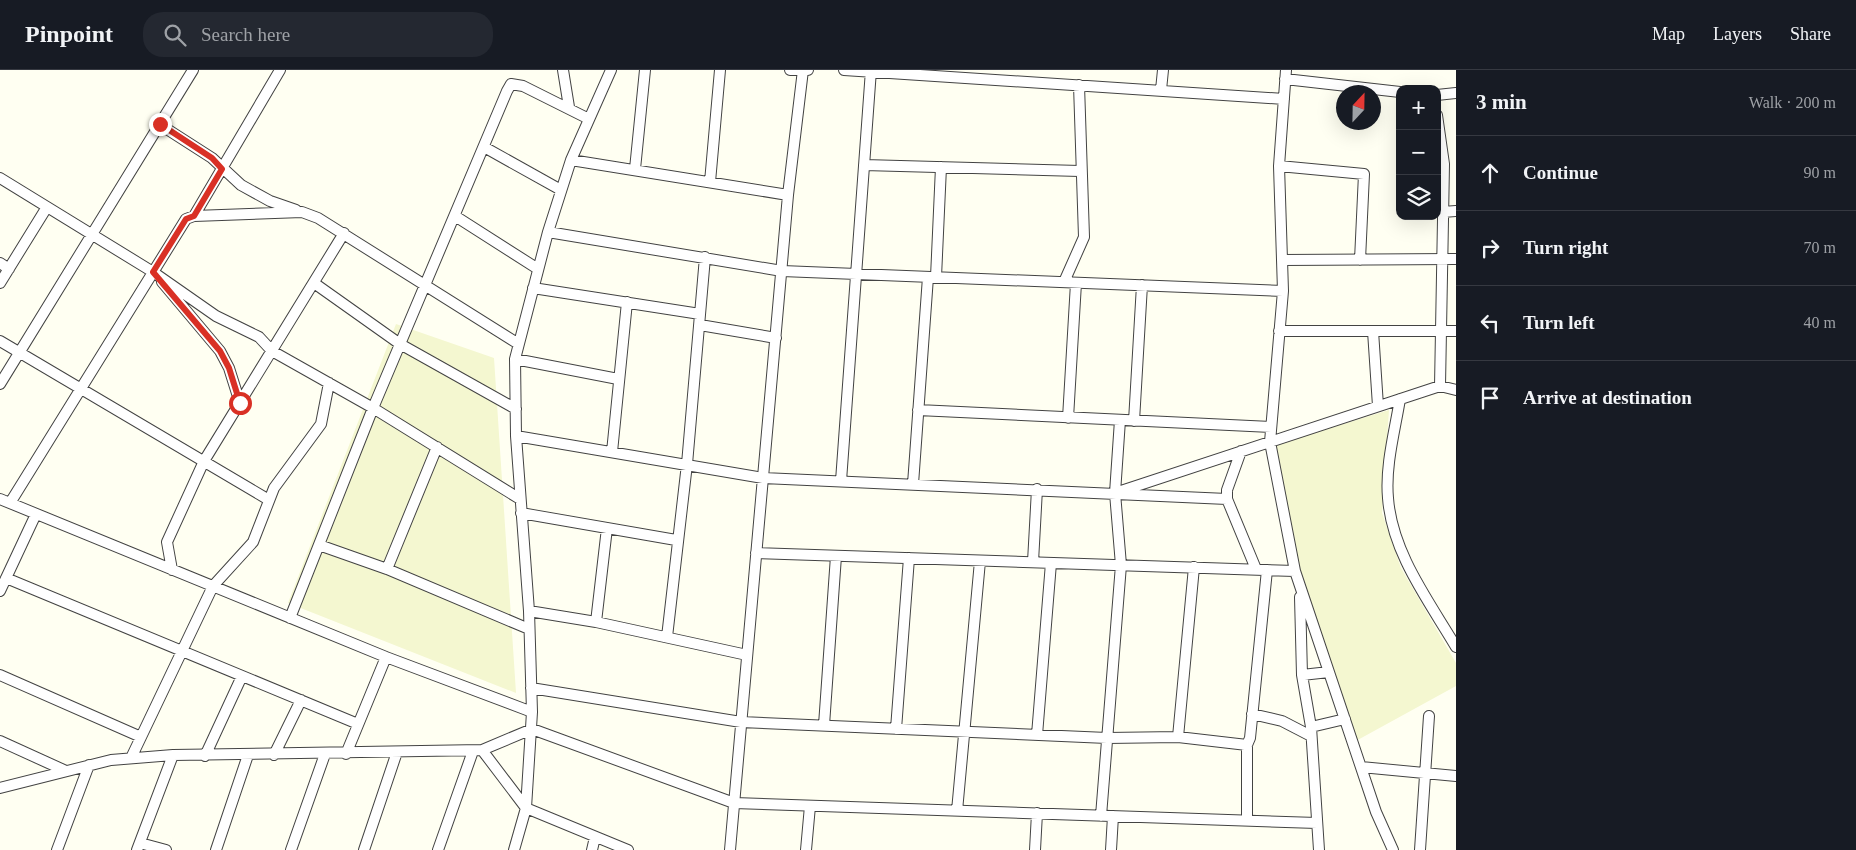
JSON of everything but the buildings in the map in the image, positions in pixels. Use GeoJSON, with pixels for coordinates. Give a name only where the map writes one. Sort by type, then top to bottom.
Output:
{"type":"FeatureCollection","features":[{"type":"Feature","properties":{"kind":"street"},"geometry":{"type":"LineString","coordinates":[[0,384],[193,70]]}},
{"type":"Feature","properties":{"kind":"street"},"geometry":{"type":"LineString","coordinates":[[194,216],[280,70]]}},
{"type":"Feature","properties":{"kind":"street"},"geometry":{"type":"LineString","coordinates":[[563,70],[569,107]]}},
{"type":"Feature","properties":{"kind":"street"},"geometry":{"type":"LineString","coordinates":[[514,850],[526,808],[532,728],[529,611],[516,436],[515,359],[517,343],[561,190],[571,160],[611,70]]}},
{"type":"Feature","properties":{"kind":"street"},"geometry":{"type":"LineString","coordinates":[[635,170],[645,70]]}},
{"type":"Feature","properties":{"kind":"street"},"geometry":{"type":"LineString","coordinates":[[710,182],[720,70]]}},
{"type":"Feature","properties":{"kind":"street"},"geometry":{"type":"LineString","coordinates":[[730,850],[788,195],[805,71],[790,70]]}},
{"type":"Feature","properties":{"kind":"street"},"geometry":{"type":"LineString","coordinates":[[844,70],[952,73],[1079,85],[1284,98]]}},
{"type":"Feature","properties":{"kind":"street"},"geometry":{"type":"LineString","coordinates":[[1161,90],[1163,70]]}},
{"type":"Feature","properties":{"kind":"street"},"geometry":{"type":"LineString","coordinates":[[840,481],[871,71]]}},
{"type":"Feature","properties":{"kind":"street"},"geometry":{"type":"LineString","coordinates":[[1393,850],[1376,812],[1294,571],[1270,442],[1283,291],[1279,166],[1286,74],[1396,91]]}},
{"type":"Feature","properties":{"kind":"street"},"geometry":{"type":"LineString","coordinates":[[290,618],[373,408],[511,84],[523,86],[589,118]]}},
{"type":"Feature","properties":{"kind":"street"},"geometry":{"type":"LineString","coordinates":[[1064,282],[1084,237],[1080,171],[1079,85]]}},
{"type":"Feature","properties":{"kind":"street"},"geometry":{"type":"LineString","coordinates":[[1441,95],[1456,93]]}},
{"type":"Feature","properties":{"kind":"street"},"geometry":{"type":"LineString","coordinates":[[160,124],[212,158],[241,185],[263,197],[318,218],[426,284],[517,343]]}},
{"type":"Feature","properties":{"kind":"street"},"geometry":{"type":"LineString","coordinates":[[1439,130],[1444,164],[1440,386]]}},
{"type":"Feature","properties":{"kind":"street"},"geometry":{"type":"LineString","coordinates":[[484,147],[561,190]]}},
{"type":"Feature","properties":{"kind":"street"},"geometry":{"type":"LineString","coordinates":[[571,160],[788,195]]}},
{"type":"Feature","properties":{"kind":"street"},"geometry":{"type":"LineString","coordinates":[[864,165],[1080,171]]}},
{"type":"Feature","properties":{"kind":"street"},"geometry":{"type":"LineString","coordinates":[[1279,166],[1364,174],[1360,260]]}},
{"type":"Feature","properties":{"kind":"street"},"geometry":{"type":"LineString","coordinates":[[913,484],[918,410],[941,167]]}},
{"type":"Feature","properties":{"kind":"street"},"geometry":{"type":"LineString","coordinates":[[0,178],[153,272],[216,316],[259,337],[272,351],[373,408],[520,499]]}},
{"type":"Feature","properties":{"kind":"street"},"geometry":{"type":"LineString","coordinates":[[0,283],[4,266],[47,207]]}},
{"type":"Feature","properties":{"kind":"street"},"geometry":{"type":"LineString","coordinates":[[1443,212],[1456,211]]}},
{"type":"Feature","properties":{"kind":"street"},"geometry":{"type":"LineString","coordinates":[[10,503],[186,219],[194,216],[302,212]]}},
{"type":"Feature","properties":{"kind":"street"},"geometry":{"type":"LineString","coordinates":[[455,216],[538,269]]}},
{"type":"Feature","properties":{"kind":"street"},"geometry":{"type":"LineString","coordinates":[[548,232],[782,271],[1283,291]]}},
{"type":"Feature","properties":{"kind":"street"},"geometry":{"type":"LineString","coordinates":[[172,570],[167,542],[204,461],[344,234]]}},
{"type":"Feature","properties":{"kind":"street"},"geometry":{"type":"LineString","coordinates":[[667,637],[676,540],[687,464],[705,257]]}},
{"type":"Feature","properties":{"kind":"street"},"geometry":{"type":"LineString","coordinates":[[1282,260],[1456,259]]}},
{"type":"Feature","properties":{"kind":"street"},"geometry":{"type":"LineString","coordinates":[[153,272],[220,351],[229,368],[240,403]]}},
{"type":"Feature","properties":{"kind":"street"},"geometry":{"type":"LineString","coordinates":[[314,283],[400,344],[516,409]]}},
{"type":"Feature","properties":{"kind":"street"},"geometry":{"type":"LineString","coordinates":[[1068,418],[1076,283]]}},
{"type":"Feature","properties":{"kind":"street"},"geometry":{"type":"LineString","coordinates":[[1134,421],[1142,285]]}},
{"type":"Feature","properties":{"kind":"street"},"geometry":{"type":"LineString","coordinates":[[533,288],[700,314]]}},
{"type":"Feature","properties":{"kind":"street"},"geometry":{"type":"LineString","coordinates":[[612,452],[627,302]]}},
{"type":"Feature","properties":{"kind":"street"},"geometry":{"type":"LineString","coordinates":[[700,325],[776,338]]}},
{"type":"Feature","properties":{"kind":"street"},"geometry":{"type":"LineString","coordinates":[[1279,331],[1456,331]]}},
{"type":"Feature","properties":{"kind":"street"},"geometry":{"type":"LineString","coordinates":[[1373,331],[1378,406]]}},
{"type":"Feature","properties":{"kind":"street"},"geometry":{"type":"LineString","coordinates":[[0,340],[270,500]]}},
{"type":"Feature","properties":{"kind":"street"},"geometry":{"type":"LineString","coordinates":[[515,359],[618,379]]}},
{"type":"Feature","properties":{"kind":"street"},"geometry":{"type":"LineString","coordinates":[[131,758],[214,586],[253,542],[274,488],[321,424],[329,383]]}},
{"type":"Feature","properties":{"kind":"street"},"geometry":{"type":"LineString","coordinates":[[1115,493],[1440,386],[1456,390]]}},
{"type":"Feature","properties":{"kind":"street"},"geometry":{"type":"LineString","coordinates":[[1400,399],[1390,466],[1388,498],[1394,528],[1408,566],[1456,647]]}},
{"type":"Feature","properties":{"kind":"street"},"geometry":{"type":"LineString","coordinates":[[918,410],[1271,427]]}},
{"type":"Feature","properties":{"kind":"street"},"geometry":{"type":"LineString","coordinates":[[1100,816],[1121,565],[1115,493],[1120,420]]}},
{"type":"Feature","properties":{"kind":"street"},"geometry":{"type":"LineString","coordinates":[[516,436],[763,478],[1228,499]]}},
{"type":"Feature","properties":{"kind":"street"},"geometry":{"type":"LineString","coordinates":[[387,569],[436,447]]}},
{"type":"Feature","properties":{"kind":"street"},"geometry":{"type":"LineString","coordinates":[[1241,451],[1227,490],[1228,499],[1256,570]]}},
{"type":"Feature","properties":{"kind":"street"},"geometry":{"type":"LineString","coordinates":[[1033,562],[1037,490]]}},
{"type":"Feature","properties":{"kind":"street"},"geometry":{"type":"LineString","coordinates":[[0,499],[386,657],[532,712]]}},
{"type":"Feature","properties":{"kind":"street"},"geometry":{"type":"LineString","coordinates":[[521,513],[676,540]]}},
{"type":"Feature","properties":{"kind":"street"},"geometry":{"type":"LineString","coordinates":[[0,592],[36,514]]}},
{"type":"Feature","properties":{"kind":"street"},"geometry":{"type":"LineString","coordinates":[[596,622],[607,528]]}},
{"type":"Feature","properties":{"kind":"street"},"geometry":{"type":"LineString","coordinates":[[319,545],[387,569],[529,629]]}},
{"type":"Feature","properties":{"kind":"street"},"geometry":{"type":"LineString","coordinates":[[756,553],[1294,571]]}},
{"type":"Feature","properties":{"kind":"street"},"geometry":{"type":"LineString","coordinates":[[824,725],[836,556]]}},
{"type":"Feature","properties":{"kind":"street"},"geometry":{"type":"LineString","coordinates":[[896,729],[909,558]]}},
{"type":"Feature","properties":{"kind":"street"},"geometry":{"type":"LineString","coordinates":[[957,811],[980,561]]}},
{"type":"Feature","properties":{"kind":"street"},"geometry":{"type":"LineString","coordinates":[[1037,735],[1052,563]]}},
{"type":"Feature","properties":{"kind":"street"},"geometry":{"type":"LineString","coordinates":[[1178,737],[1194,567]]}},
{"type":"Feature","properties":{"kind":"street"},"geometry":{"type":"LineString","coordinates":[[1247,821],[1247,745],[1250,738],[1268,570]]}},
{"type":"Feature","properties":{"kind":"street"},"geometry":{"type":"LineString","coordinates":[[6,578],[358,724]]}},
{"type":"Feature","properties":{"kind":"street"},"geometry":{"type":"LineString","coordinates":[[1299,584],[1302,675],[1311,731],[1319,850]]}},
{"type":"Feature","properties":{"kind":"street"},"geometry":{"type":"LineString","coordinates":[[529,611],[596,622],[747,655]]}},
{"type":"Feature","properties":{"kind":"street"},"geometry":{"type":"LineString","coordinates":[[346,754],[386,657]]}},
{"type":"Feature","properties":{"kind":"street"},"geometry":{"type":"LineString","coordinates":[[1302,675],[1329,672]]}},
{"type":"Feature","properties":{"kind":"street"},"geometry":{"type":"LineString","coordinates":[[0,675],[140,737]]}},
{"type":"Feature","properties":{"kind":"street"},"geometry":{"type":"LineString","coordinates":[[205,756],[242,676]]}},
{"type":"Feature","properties":{"kind":"street"},"geometry":{"type":"LineString","coordinates":[[531,688],[741,722],[1107,738],[1178,737],[1247,745]]}},
{"type":"Feature","properties":{"kind":"street"},"geometry":{"type":"LineString","coordinates":[[274,755],[301,700]]}},
{"type":"Feature","properties":{"kind":"street"},"geometry":{"type":"LineString","coordinates":[[1252,714],[1282,721],[1311,731],[1345,719]]}},
{"type":"Feature","properties":{"kind":"street"},"geometry":{"type":"LineString","coordinates":[[1420,850],[1430,716]]}},
{"type":"Feature","properties":{"kind":"street"},"geometry":{"type":"LineString","coordinates":[[0,788],[88,765],[131,758],[173,755],[478,751],[532,728],[734,804],[1317,823]]}},
{"type":"Feature","properties":{"kind":"street"},"geometry":{"type":"LineString","coordinates":[[0,741],[66,771]]}},
{"type":"Feature","properties":{"kind":"street"},"geometry":{"type":"LineString","coordinates":[[478,751],[526,808],[628,850]]}},
{"type":"Feature","properties":{"kind":"street"},"geometry":{"type":"LineString","coordinates":[[438,850],[478,751]]}},
{"type":"Feature","properties":{"kind":"street"},"geometry":{"type":"LineString","coordinates":[[364,850],[397,752]]}},
{"type":"Feature","properties":{"kind":"street"},"geometry":{"type":"LineString","coordinates":[[290,850],[325,754]]}},
{"type":"Feature","properties":{"kind":"street"},"geometry":{"type":"LineString","coordinates":[[166,850],[138,846],[173,755]]}},
{"type":"Feature","properties":{"kind":"street"},"geometry":{"type":"LineString","coordinates":[[216,850],[248,755]]}},
{"type":"Feature","properties":{"kind":"street"},"geometry":{"type":"LineString","coordinates":[[57,850],[88,765]]}},
{"type":"Feature","properties":{"kind":"street"},"geometry":{"type":"LineString","coordinates":[[1361,767],[1456,776]]}},
{"type":"Feature","properties":{"kind":"street"},"geometry":{"type":"LineString","coordinates":[[806,850],[810,806]]}},
{"type":"Feature","properties":{"kind":"street"},"geometry":{"type":"LineString","coordinates":[[1035,850],[1037,813]]}},
{"type":"Feature","properties":{"kind":"street"},"geometry":{"type":"LineString","coordinates":[[1111,850],[1113,816]]}},
{"type":"Feature","properties":{"kind":"street"},"geometry":{"type":"LineString","coordinates":[[592,850],[595,837]]}},
{"type":"Feature","properties":{"kind":"green space"},"geometry":{"type":"Polygon","coordinates":[[[396,324],[494,358],[516,693],[288,603],[396,324]]]}},
{"type":"Feature","properties":{"kind":"green space"},"geometry":{"type":"Polygon","coordinates":[[[1389,410],[1382,513],[1401,568],[1456,663],[1456,686],[1354,742],[1307,596],[1268,447],[1389,410]]]}},
{"type":"Feature","properties":{"kind":"route"},"geometry":{"type":"LineString","coordinates":[[160,124],[212,158],[222,169],[194,216],[186,219],[153,272],[220,351],[229,368],[240,403]]}}]}
